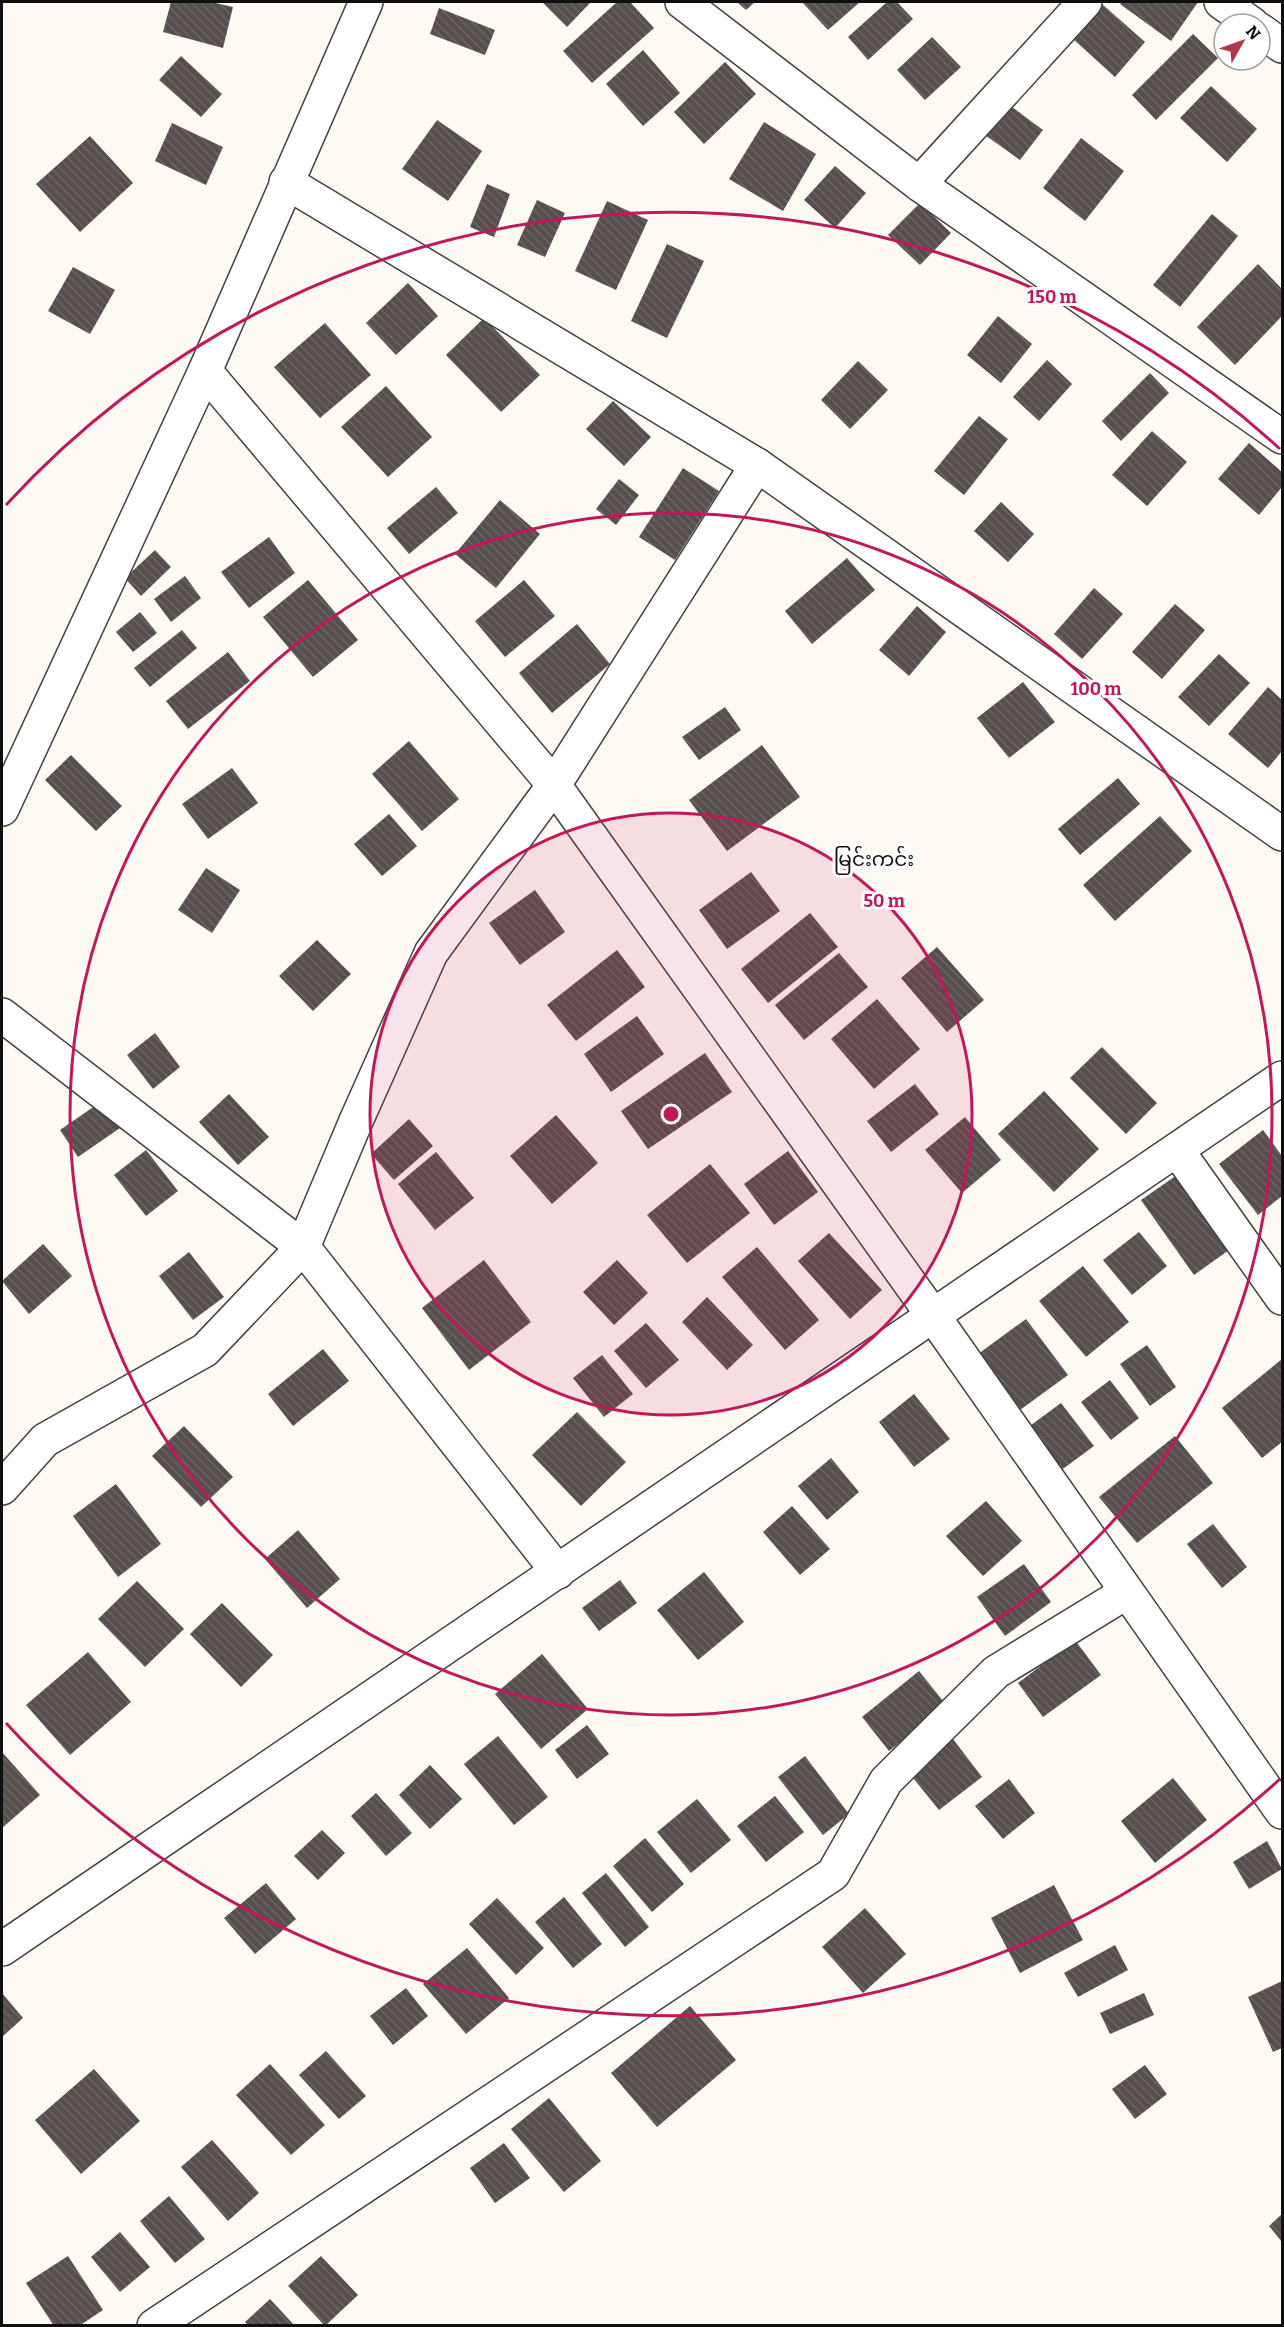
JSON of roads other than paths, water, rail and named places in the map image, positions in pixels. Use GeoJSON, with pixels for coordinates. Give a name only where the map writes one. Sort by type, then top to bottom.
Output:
{"type":"FeatureCollection","features":[{"type":"Feature","properties":{"kind":"street"},"geometry":{"type":"LineString","coordinates":[[2,809],[205,371],[366,2]]}},
{"type":"Feature","properties":{"kind":"street"},"geometry":{"type":"LineString","coordinates":[[682,2],[919,184],[1282,437]]}},
{"type":"Feature","properties":{"kind":"street"},"geometry":{"type":"LineString","coordinates":[[919,184],[1085,2]]}},
{"type":"Feature","properties":{"kind":"street"},"geometry":{"type":"LineString","coordinates":[[1221,2],[1235,12]]}},
{"type":"Feature","properties":{"kind":"street"},"geometry":{"type":"LineString","coordinates":[[286,182],[757,465],[1282,834]]}},
{"type":"Feature","properties":{"kind":"street"},"geometry":{"type":"LineString","coordinates":[[205,371],[554,785],[1282,1812]]}},
{"type":"Feature","properties":{"kind":"street"},"geometry":{"type":"LineString","coordinates":[[2,1488],[45,1440],[205,1350],[303,1247],[431,953],[554,785],[757,465]]}},
{"type":"Feature","properties":{"kind":"street"},"geometry":{"type":"LineString","coordinates":[[2,1015],[303,1247],[558,1572]]}},
{"type":"Feature","properties":{"kind":"street"},"geometry":{"type":"LineString","coordinates":[[2,1949],[1282,1078]]}},
{"type":"Feature","properties":{"kind":"street"},"geometry":{"type":"LineString","coordinates":[[1177,1150],[1282,1298]]}},
{"type":"Feature","properties":{"kind":"street"},"geometry":{"type":"LineString","coordinates":[[154,2325],[833,1874],[886,1781],[996,1672],[1127,1592]]}},
{"type":"Feature","properties":{"kind":"district","name":"မြင်းကင်း"},"geometry":{"type":"Point","coordinates":[874,859]}}]}
